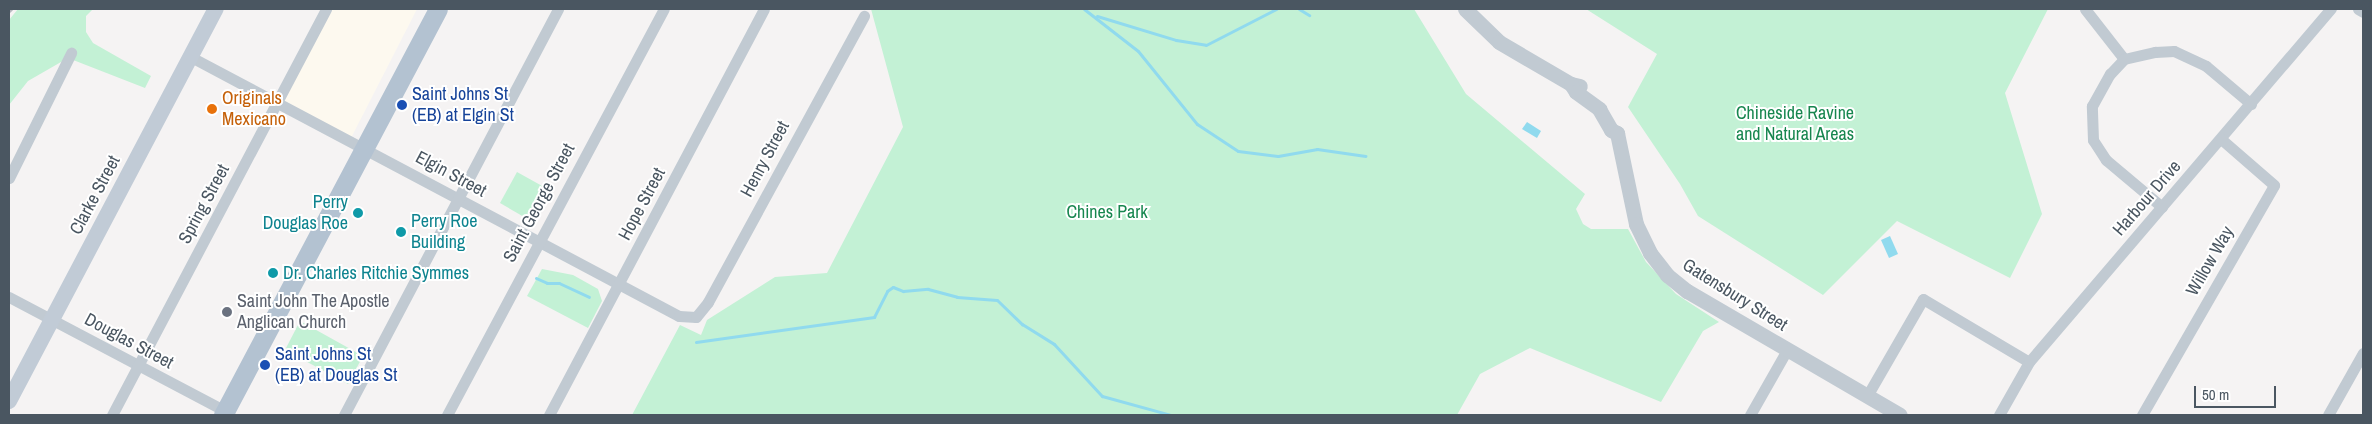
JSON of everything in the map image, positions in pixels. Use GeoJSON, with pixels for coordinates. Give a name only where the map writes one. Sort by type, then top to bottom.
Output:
{"type":"FeatureCollection","features":[{"type":"Feature","properties":{"kind":"main road","name":"Clarke Street"},"geometry":{"type":"LineString","coordinates":[[9,401],[216,9]]}},
{"type":"Feature","properties":{"kind":"main road"},"geometry":{"type":"LineString","coordinates":[[227,414],[438,9]]}},
{"type":"Feature","properties":{"kind":"street","name":"Spring Street"},"geometry":{"type":"LineString","coordinates":[[112,415],[326,9]]}},
{"type":"Feature","properties":{"kind":"street"},"geometry":{"type":"LineString","coordinates":[[344,415],[558,9]]}},
{"type":"Feature","properties":{"kind":"street","name":"Saint George Street"},"geometry":{"type":"LineString","coordinates":[[447,415],[538,241],[664,9]]}},
{"type":"Feature","properties":{"kind":"street","name":"Hope Street"},"geometry":{"type":"LineString","coordinates":[[549,415],[764,9]]}},
{"type":"Feature","properties":{"kind":"street","name":"Gatensbury Street"},"geometry":{"type":"LineString","coordinates":[[1465,9],[1499,42],[1571,84],[1589,92],[1598,101],[1599,109],[1612,130],[1617,132],[1620,143],[1619,151],[1636,224],[1659,265],[1687,292],[1900,415]]}},
{"type":"Feature","properties":{"kind":"street"},"geometry":{"type":"LineString","coordinates":[[2085,9],[2124,59]]}},
{"type":"Feature","properties":{"kind":"street","name":"Harbour Drive"},"geometry":{"type":"LineString","coordinates":[[1999,415],[2029,362],[2331,9]]}},
{"type":"Feature","properties":{"kind":"street"},"geometry":{"type":"LineString","coordinates":[[2358,9],[2363,12]]}},
{"type":"Feature","properties":{"kind":"street","name":"Henry Street"},"geometry":{"type":"LineString","coordinates":[[696,317],[708,302],[864,16]]}},
{"type":"Feature","properties":{"kind":"street"},"geometry":{"type":"LineString","coordinates":[[2162,207],[2106,160],[2090,134],[2095,97],[2110,74],[2124,59],[2164,51],[2184,55],[2206,66],[2251,104]]}},
{"type":"Feature","properties":{"kind":"street"},"geometry":{"type":"LineString","coordinates":[[9,178],[71,53]]}},
{"type":"Feature","properties":{"kind":"street","name":"Elgin Street"},"geometry":{"type":"LineString","coordinates":[[191,57],[679,316],[696,317]]}},
{"type":"Feature","properties":{"kind":"street","name":"Willow Way"},"geometry":{"type":"LineString","coordinates":[[2142,415],[2274,185],[2221,139]]}},
{"type":"Feature","properties":{"kind":"street","name":"Douglas Street"},"geometry":{"type":"LineString","coordinates":[[9,297],[227,414]]}},
{"type":"Feature","properties":{"kind":"street"},"geometry":{"type":"LineString","coordinates":[[1867,396],[1923,299],[2029,362]]}},
{"type":"Feature","properties":{"kind":"street"},"geometry":{"type":"LineString","coordinates":[[1750,415],[1787,350]]}},
{"type":"Feature","properties":{"kind":"street"},"geometry":{"type":"LineString","coordinates":[[2328,415],[2363,353]]}},
{"type":"Feature","properties":{"kind":"shaded area"},"geometry":{"type":"Polygon","coordinates":[[[327,9],[417,9],[350,140],[277,102],[327,9]]]}},
{"type":"Feature","properties":{"kind":"green space"},"geometry":{"type":"Polygon","coordinates":[[[18,9],[93,9],[86,16],[86,32],[93,43],[151,76],[145,88],[68,58],[28,81],[9,105],[9,20],[18,9]]]}},
{"type":"Feature","properties":{"kind":"green space","name":"Chines Park"},"geometry":{"type":"Polygon","coordinates":[[[871,9],[1414,9],[1466,94],[1585,194],[1576,209],[1583,224],[1591,229],[1628,229],[1646,262],[1676,294],[1719,322],[1703,331],[1661,402],[1530,348],[1480,374],[1457,415],[632,415],[680,325],[701,335],[707,320],[775,277],[827,273],[903,127],[871,9]]]}},
{"type":"Feature","properties":{"kind":"green space","name":"Chineside Ravine and Natural Areas"},"geometry":{"type":"Polygon","coordinates":[[[1586,9],[2048,9],[2005,93],[2042,214],[2010,278],[1897,221],[1823,295],[1698,216],[1680,184],[1628,107],[1657,54],[1586,9]]]}},
{"type":"Feature","properties":{"kind":"green space"},"geometry":{"type":"Polygon","coordinates":[[[517,172],[553,192],[538,217],[531,221],[500,203],[517,172]]]}},
{"type":"Feature","properties":{"kind":"green space"},"geometry":{"type":"Polygon","coordinates":[[[542,269],[573,275],[598,289],[602,301],[588,328],[527,296],[542,269]]]}},
{"type":"Feature","properties":{"kind":"green space"},"geometry":{"type":"Polygon","coordinates":[[[300,321],[363,356],[348,384],[285,350],[300,321]]]}},
{"type":"Feature","properties":{"kind":"water"},"geometry":{"type":"Polygon","coordinates":[[[1527,122],[1541,131],[1537,138],[1522,129],[1527,122]]]}},
{"type":"Feature","properties":{"kind":"water"},"geometry":{"type":"Polygon","coordinates":[[[1890,236],[1898,254],[1889,258],[1881,240],[1890,236]]]}},
{"type":"Feature","properties":{"kind":"waterway"},"geometry":{"type":"LineString","coordinates":[[1084,9],[1138,51],[1197,124],[1238,151],[1278,156],[1317,149],[1366,156]]}},
{"type":"Feature","properties":{"kind":"waterway"},"geometry":{"type":"LineString","coordinates":[[1097,16],[1176,40],[1206,45],[1276,9]]}},
{"type":"Feature","properties":{"kind":"waterway"},"geometry":{"type":"LineString","coordinates":[[1299,9],[1309,15]]}},
{"type":"Feature","properties":{"kind":"waterway"},"geometry":{"type":"LineString","coordinates":[[536,278],[547,283],[559,283],[589,297]]}},
{"type":"Feature","properties":{"kind":"waterway"},"geometry":{"type":"LineString","coordinates":[[696,342],[874,317],[887,291],[893,287],[903,291],[928,289],[957,297],[997,300],[1022,324],[1054,344],[1102,396],[1171,415]]}},
{"type":"Feature","properties":{"kind":"place","name":"Saint Johns St (EB) at Elgin St"},"geometry":{"type":"Point","coordinates":[402,105]}},
{"type":"Feature","properties":{"kind":"place","name":"Originals Mexicano"},"geometry":{"type":"Point","coordinates":[212,109]}},
{"type":"Feature","properties":{"kind":"place","name":"Perry Douglas Roe"},"geometry":{"type":"Point","coordinates":[358,213]}},
{"type":"Feature","properties":{"kind":"place","name":"Perry Roe Building"},"geometry":{"type":"Point","coordinates":[401,232]}},
{"type":"Feature","properties":{"kind":"place","name":"Dr. Charles Ritchie Symmes"},"geometry":{"type":"Point","coordinates":[273,273]}},
{"type":"Feature","properties":{"kind":"place","name":"Saint John The Apostle Anglican Church"},"geometry":{"type":"Point","coordinates":[227,312]}},
{"type":"Feature","properties":{"kind":"place","name":"Saint Johns St (EB) at Douglas St"},"geometry":{"type":"Point","coordinates":[265,365]}}]}
